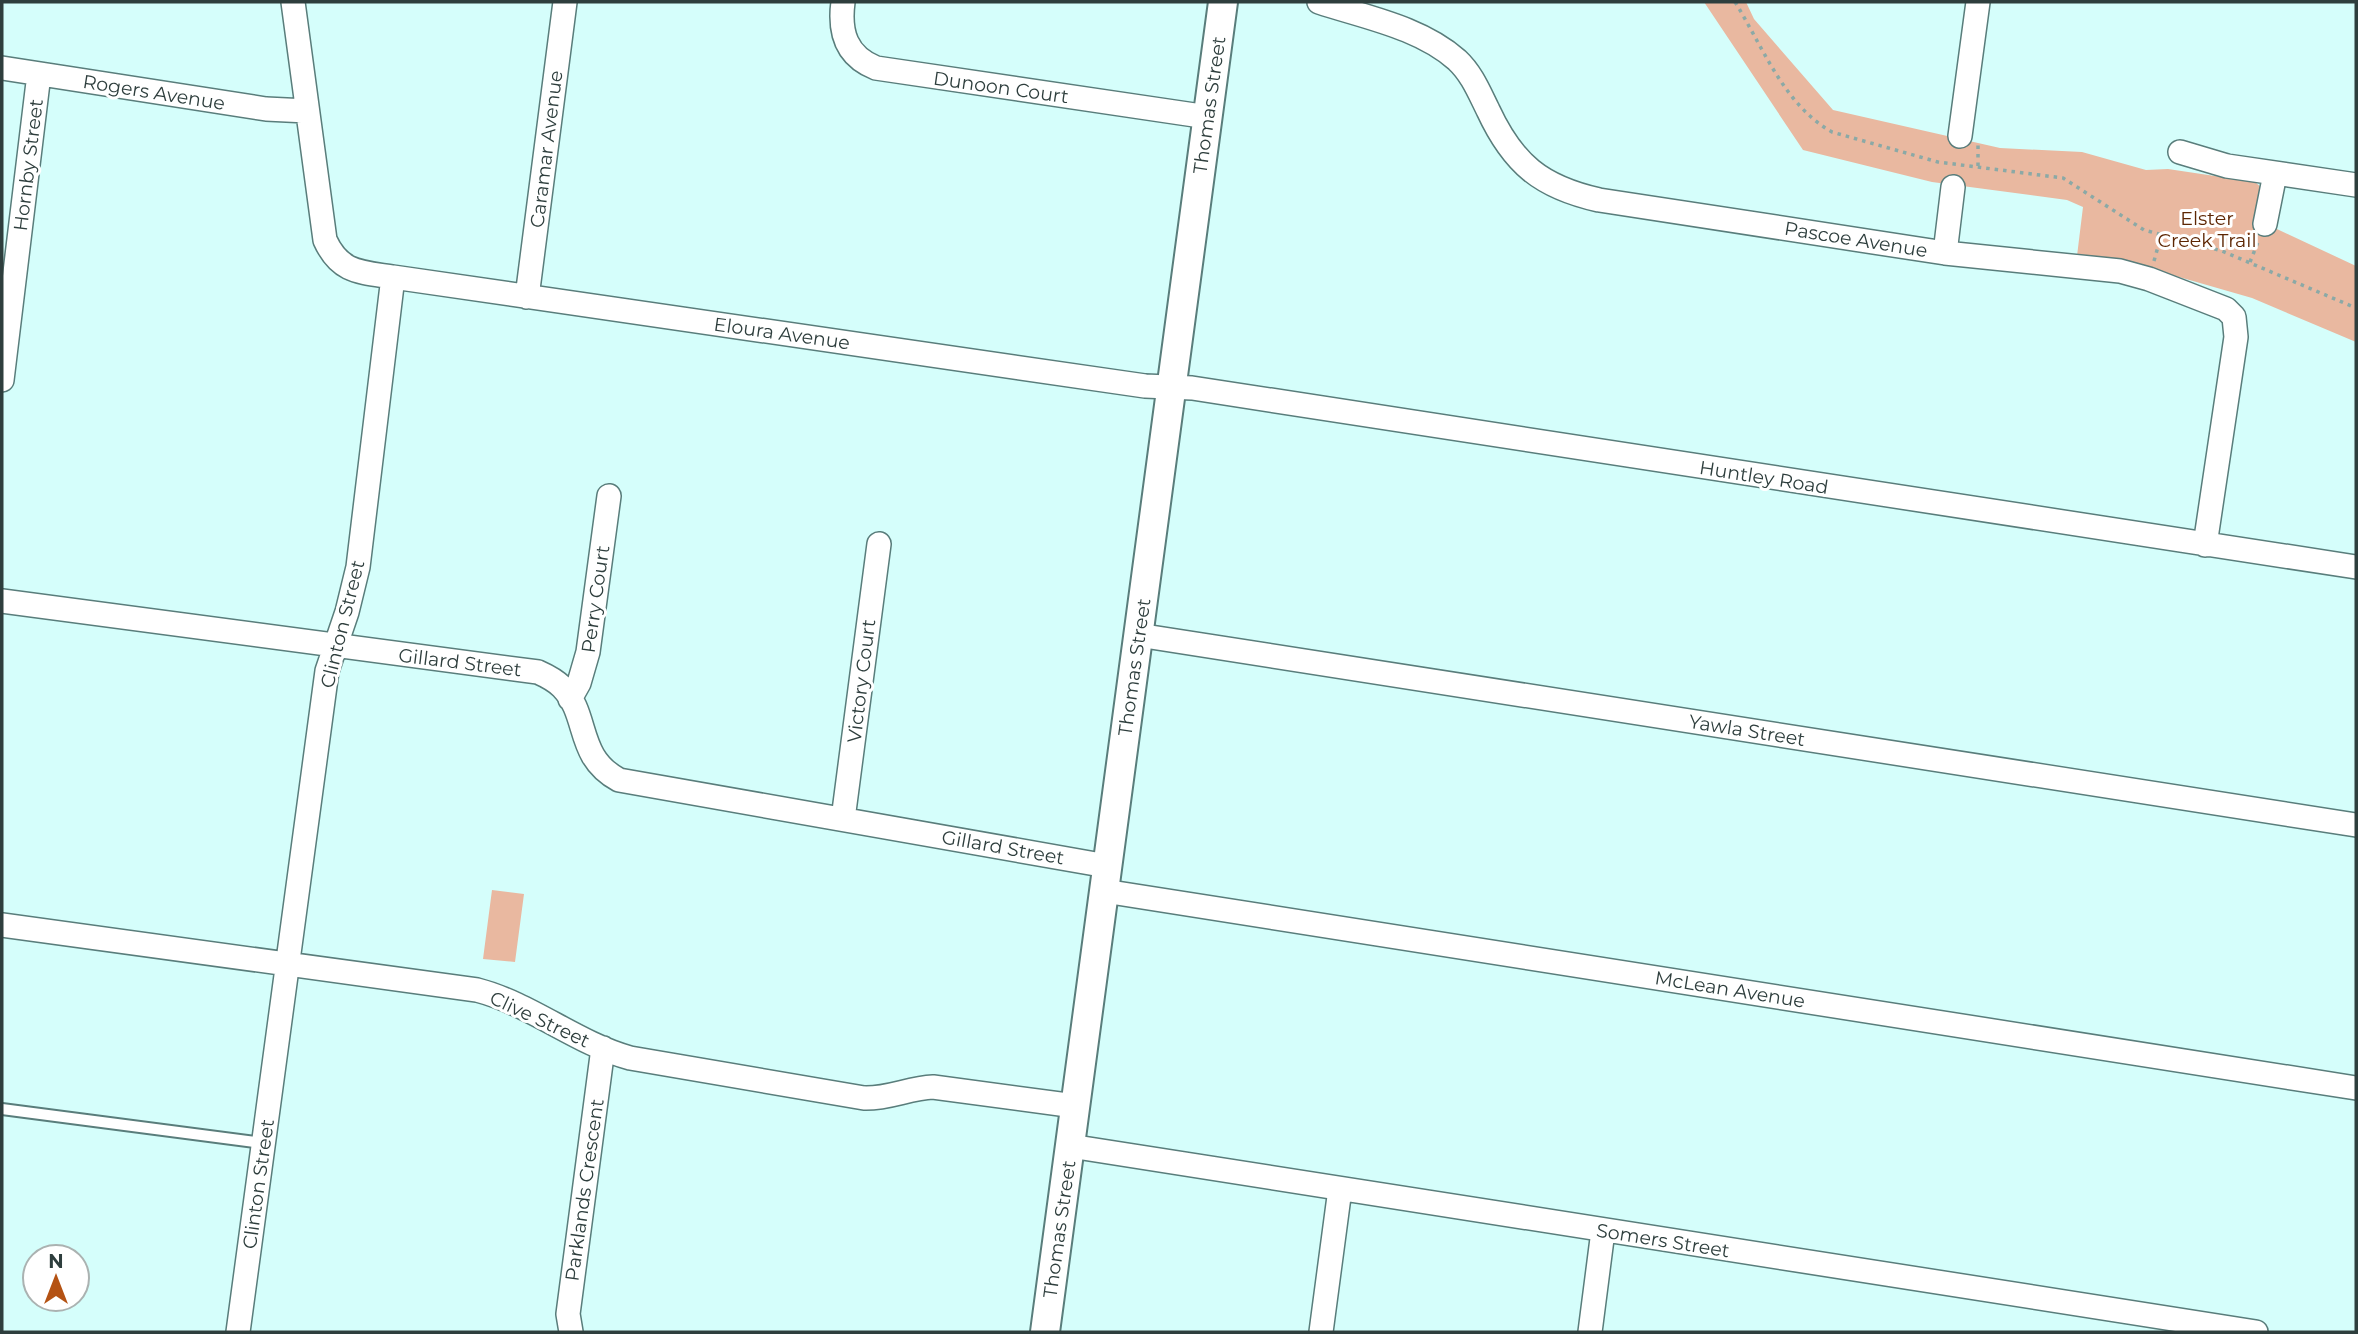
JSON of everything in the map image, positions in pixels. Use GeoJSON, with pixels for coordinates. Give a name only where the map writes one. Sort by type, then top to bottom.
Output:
{"type":"FeatureCollection","features":[{"type":"Feature","properties":{"kind":"street"},"geometry":{"type":"LineString","coordinates":[[293,2],[321,226],[330,251],[342,265],[351,269],[393,277]]}},
{"type":"Feature","properties":{"kind":"street","name":"Caramar Avenue"},"geometry":{"type":"LineString","coordinates":[[527,297],[565,2]]}},
{"type":"Feature","properties":{"kind":"street","name":"Dunoon Court"},"geometry":{"type":"LineString","coordinates":[[843,2],[842,29],[845,40],[858,58],[876,68],[1208,117]]}},
{"type":"Feature","properties":{"kind":"street","name":"Thomas Street"},"geometry":{"type":"LineString","coordinates":[[1045,1332],[1223,2]]}},
{"type":"Feature","properties":{"kind":"street","name":"Pascoe Avenue"},"geometry":{"type":"LineString","coordinates":[[1318,2],[1414,33],[1446,51],[1469,74],[1496,128],[1517,158],[1545,181],[1564,190],[1600,200],[1945,253],[2120,271],[2209,301],[2231,313],[2236,324],[2236,337],[2206,545]]}},
{"type":"Feature","properties":{"kind":"street"},"geometry":{"type":"LineString","coordinates":[[1960,136],[1978,2]]}},
{"type":"Feature","properties":{"kind":"street","name":"Rogers Avenue"},"geometry":{"type":"LineString","coordinates":[[2,68],[266,108],[307,111]]}},
{"type":"Feature","properties":{"kind":"street","name":"Hornby Street"},"geometry":{"type":"LineString","coordinates":[[2,380],[39,74]]}},
{"type":"Feature","properties":{"kind":"street"},"geometry":{"type":"LineString","coordinates":[[2180,152],[2210,162],[2356,185]]}},
{"type":"Feature","properties":{"kind":"street"},"geometry":{"type":"LineString","coordinates":[[2265,224],[2275,174]]}},
{"type":"Feature","properties":{"kind":"street"},"geometry":{"type":"LineString","coordinates":[[1945,253],[1953,187]]}},
{"type":"Feature","properties":{"kind":"street","name":"Eloura Avenue"},"geometry":{"type":"LineString","coordinates":[[393,277],[1132,384],[1171,387]]}},
{"type":"Feature","properties":{"kind":"street","name":"Clinton Street"},"geometry":{"type":"LineString","coordinates":[[238,1332],[327,671],[353,593],[358,567],[393,277]]}},
{"type":"Feature","properties":{"kind":"street","name":"Huntley Road"},"geometry":{"type":"LineString","coordinates":[[1171,387],[1192,388],[2356,568]]}},
{"type":"Feature","properties":{"kind":"street","name":"Perry Court"},"geometry":{"type":"LineString","coordinates":[[570,699],[579,683],[588,652],[610,496]]}},
{"type":"Feature","properties":{"kind":"street","name":"Victory Court"},"geometry":{"type":"LineString","coordinates":[[843,819],[879,544]]}},
{"type":"Feature","properties":{"kind":"street","name":"Gillard Street"},"geometry":{"type":"LineString","coordinates":[[2,601],[524,669],[551,679],[562,688],[570,699],[588,748],[608,774],[619,780],[843,819],[1106,878]]}},
{"type":"Feature","properties":{"kind":"street","name":"Yawla Street"},"geometry":{"type":"LineString","coordinates":[[1138,635],[2356,825]]}},
{"type":"Feature","properties":{"kind":"street","name":"McLean Avenue"},"geometry":{"type":"LineString","coordinates":[[1106,878],[2356,1088]]}},
{"type":"Feature","properties":{"kind":"street","name":"Clive Street"},"geometry":{"type":"LineString","coordinates":[[2,925],[492,994],[603,1048],[630,1058],[864,1098],[886,1097],[921,1087],[933,1087],[1075,1107]]}},
{"type":"Feature","properties":{"kind":"street","name":"Parklands Crescent"},"geometry":{"type":"LineString","coordinates":[[571,1332],[568,1314],[603,1048]]}},
{"type":"Feature","properties":{"kind":"street","name":"Somers Street"},"geometry":{"type":"LineString","coordinates":[[1070,1146],[2256,1332]]}},
{"type":"Feature","properties":{"kind":"street"},"geometry":{"type":"LineString","coordinates":[[1321,1332],[1340,1189]]}},
{"type":"Feature","properties":{"kind":"street"},"geometry":{"type":"LineString","coordinates":[[1590,1332],[1603,1231]]}},
{"type":"Feature","properties":{"kind":"lane"},"geometry":{"type":"LineString","coordinates":[[2,1109],[263,1143]]}},
{"type":"Feature","properties":{"kind":"path"},"geometry":{"type":"LineString","coordinates":[[1735,2],[1787,90],[1804,111],[1832,132],[1938,162],[2063,178],[2144,230],[2222,251],[2356,308]]}},
{"type":"Feature","properties":{"kind":"green space","name":"Elster Creek Trail"},"geometry":{"type":"Polygon","coordinates":[[[1704,2],[1746,2],[1754,19],[1833,110],[2000,148],[2082,152],[2146,170],[2168,169],[2255,182],[2262,188],[2262,222],[2356,266],[2356,342],[2252,298],[2120,260],[2077,256],[2083,207],[2067,200],[1932,182],[1803,150],[1704,2]]]}},
{"type":"Feature","properties":{"kind":"green space"},"geometry":{"type":"Polygon","coordinates":[[[492,890],[524,894],[515,962],[483,959],[492,890]]]}}]}
